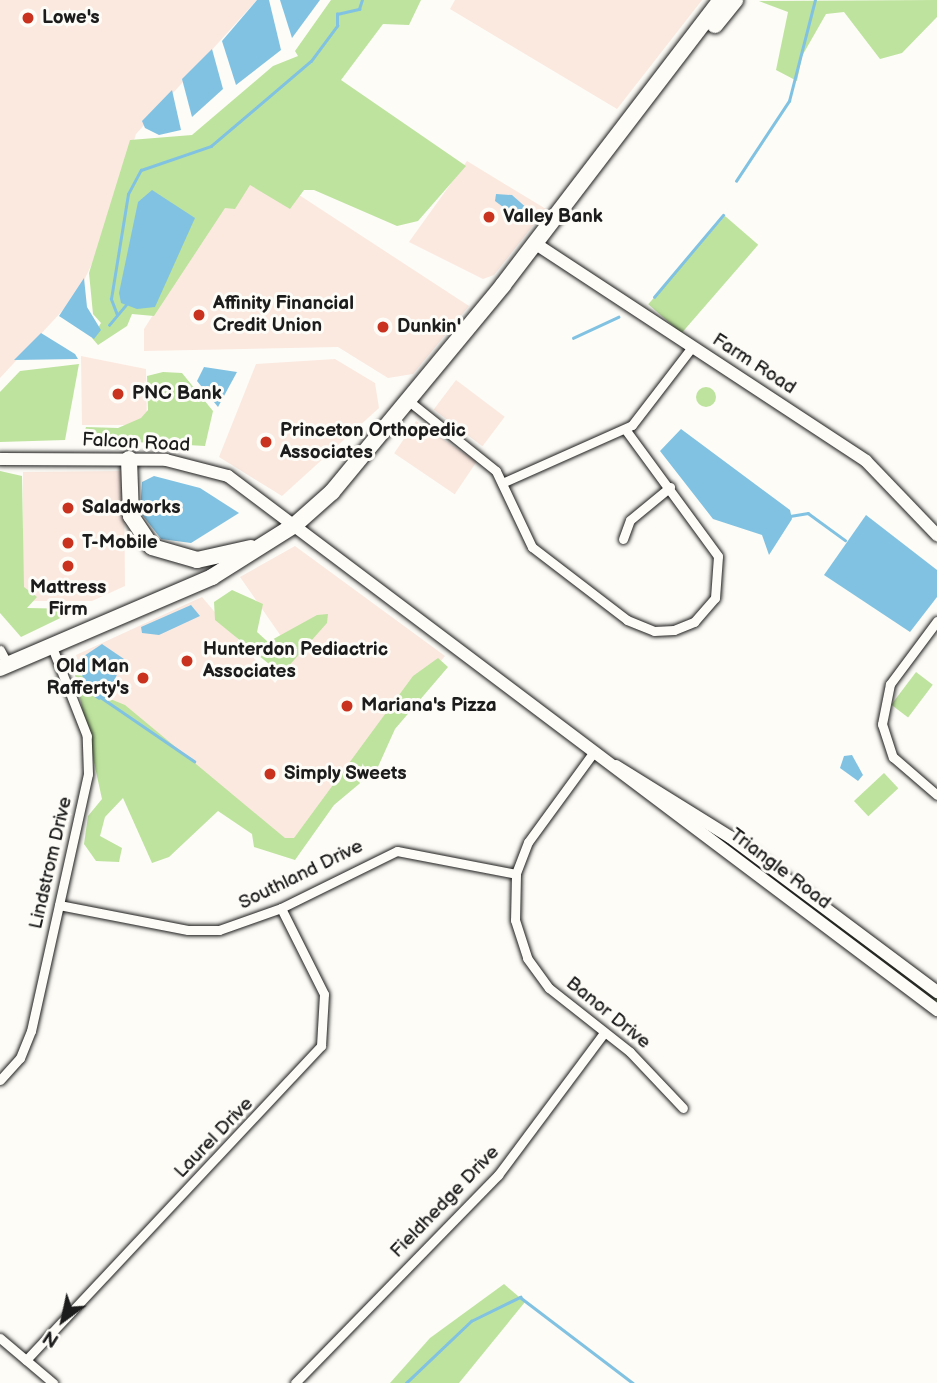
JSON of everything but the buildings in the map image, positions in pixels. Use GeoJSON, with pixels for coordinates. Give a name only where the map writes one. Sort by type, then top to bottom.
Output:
{"type":"FeatureCollection","features":[{"type":"Feature","properties":{"kind":"highway"},"geometry":{"type":"LineString","coordinates":[[4,666],[52,648],[212,577],[296,524],[355,468],[410,402],[724,0]]}},
{"type":"Feature","properties":{"kind":"highway"},"geometry":{"type":"LineString","coordinates":[[129,459],[131,516],[152,547],[197,560],[267,544]]}},
{"type":"Feature","properties":{"kind":"street","name":"Farm Road"},"geometry":{"type":"LineString","coordinates":[[536,244],[866,461],[937,534]]}},
{"type":"Feature","properties":{"kind":"street"},"geometry":{"type":"LineString","coordinates":[[502,482],[625,429],[667,386],[692,347]]}},
{"type":"Feature","properties":{"kind":"street"},"geometry":{"type":"LineString","coordinates":[[410,402],[489,462],[502,482],[533,547],[627,620],[664,631],[704,614],[720,574],[715,546],[625,429]]}},
{"type":"Feature","properties":{"kind":"street","name":"Falcon Road"},"geometry":{"type":"LineString","coordinates":[[0,459],[129,459],[206,467],[296,524]]}},
{"type":"Feature","properties":{"kind":"street"},"geometry":{"type":"LineString","coordinates":[[622,538],[630,520],[670,487]]}},
{"type":"Feature","properties":{"kind":"street","name":"Triangle Road"},"geometry":{"type":"LineString","coordinates":[[296,524],[597,756],[937,1010]]}},
{"type":"Feature","properties":{"kind":"street"},"geometry":{"type":"LineString","coordinates":[[937,621],[890,684],[882,724],[893,757],[937,795]]}},
{"type":"Feature","properties":{"kind":"street","name":"Lindstrom Drive"},"geometry":{"type":"LineString","coordinates":[[0,1080],[27,1043],[59,905],[89,751],[52,648]]}},
{"type":"Feature","properties":{"kind":"street"},"geometry":{"type":"LineString","coordinates":[[0,650],[4,666]]}},
{"type":"Feature","properties":{"kind":"street","name":"Triangle Road"},"geometry":{"type":"LineString","coordinates":[[597,756],[730,836],[937,992]]}},
{"type":"Feature","properties":{"kind":"street","name":"Banor Drive"},"geometry":{"type":"LineString","coordinates":[[597,756],[528,842],[516,874],[515,920],[527,958],[549,988],[604,1032],[683,1108]]}},
{"type":"Feature","properties":{"kind":"street","name":"Southland Drive"},"geometry":{"type":"LineString","coordinates":[[59,905],[188,930],[240,925],[281,908],[397,850],[516,874]]}},
{"type":"Feature","properties":{"kind":"street","name":"Laurel Drive"},"geometry":{"type":"LineString","coordinates":[[26,1360],[321,1046],[324,994],[281,908]]}},
{"type":"Feature","properties":{"kind":"street","name":"Fieldhedge Drive"},"geometry":{"type":"LineString","coordinates":[[295,1383],[498,1175],[604,1032]]}},
{"type":"Feature","properties":{"kind":"street"},"geometry":{"type":"LineString","coordinates":[[0,1338],[53,1383]]}},
{"type":"Feature","properties":{"kind":"shaded area"},"geometry":{"type":"Polygon","coordinates":[[[0,0],[257,0],[136,134],[103,241],[77,295],[0,378],[0,0]]]}},
{"type":"Feature","properties":{"kind":"shaded area"},"geometry":{"type":"Polygon","coordinates":[[[455,0],[702,0],[617,109],[450,9],[455,0]]]}},
{"type":"Feature","properties":{"kind":"shaded area"},"geometry":{"type":"Polygon","coordinates":[[[467,161],[546,209],[494,275],[483,279],[409,242],[467,161]]]}},
{"type":"Feature","properties":{"kind":"shaded area"},"geometry":{"type":"Polygon","coordinates":[[[250,163],[469,306],[413,374],[388,378],[338,347],[144,351],[144,329],[250,163]]]}},
{"type":"Feature","properties":{"kind":"shaded area"},"geometry":{"type":"Polygon","coordinates":[[[81,356],[146,369],[147,425],[82,425],[81,356]]]}},
{"type":"Feature","properties":{"kind":"shaded area"},"geometry":{"type":"Polygon","coordinates":[[[335,359],[375,383],[379,408],[282,496],[219,457],[256,364],[335,359]]]}},
{"type":"Feature","properties":{"kind":"shaded area"},"geometry":{"type":"Polygon","coordinates":[[[456,380],[505,417],[482,446],[434,410],[456,380]]]}},
{"type":"Feature","properties":{"kind":"shaded area"},"geometry":{"type":"Polygon","coordinates":[[[416,421],[477,462],[455,494],[394,453],[416,421]]]}},
{"type":"Feature","properties":{"kind":"shaded area"},"geometry":{"type":"Polygon","coordinates":[[[124,471],[125,586],[92,601],[23,601],[23,472],[124,471]]]}},
{"type":"Feature","properties":{"kind":"shaded area"},"geometry":{"type":"Polygon","coordinates":[[[295,546],[445,656],[288,850],[87,688],[76,655],[202,597],[275,683],[328,618],[285,642],[240,577],[295,546]]]}},
{"type":"Feature","properties":{"kind":"green space"},"geometry":{"type":"Polygon","coordinates":[[[331,0],[421,0],[409,25],[383,24],[341,80],[466,166],[418,221],[397,226],[314,190],[304,190],[290,209],[250,185],[235,209],[225,208],[154,316],[132,314],[127,326],[98,345],[92,338],[101,323],[93,314],[89,273],[130,140],[192,135],[273,66],[298,56],[295,51],[331,0]]]}},
{"type":"Feature","properties":{"kind":"green space"},"geometry":{"type":"Polygon","coordinates":[[[937,0],[937,17],[902,53],[880,59],[844,12],[826,14],[802,56],[797,81],[776,70],[788,12],[759,1],[937,0]]]}},
{"type":"Feature","properties":{"kind":"green space"},"geometry":{"type":"Polygon","coordinates":[[[725,216],[758,245],[681,333],[648,304],[725,216]]]}},
{"type":"Feature","properties":{"kind":"green space"},"geometry":{"type":"Polygon","coordinates":[[[79,364],[65,440],[0,442],[0,392],[20,371],[79,364]]]}},
{"type":"Feature","properties":{"kind":"green space"},"geometry":{"type":"Polygon","coordinates":[[[163,372],[182,373],[213,411],[205,446],[82,439],[86,427],[118,428],[141,418],[148,410],[147,376],[163,372]]]}},
{"type":"Feature","properties":{"kind":"green space"},"geometry":{"type":"Polygon","coordinates":[[[702,387],[710,387],[716,397],[710,407],[702,407],[696,401],[696,393],[702,387]]]}},
{"type":"Feature","properties":{"kind":"green space"},"geometry":{"type":"Polygon","coordinates":[[[0,471],[22,476],[24,587],[37,597],[27,608],[79,609],[21,637],[0,613],[0,471]]]}},
{"type":"Feature","properties":{"kind":"green space"},"geometry":{"type":"Polygon","coordinates":[[[232,590],[263,604],[257,632],[268,642],[317,615],[328,614],[327,623],[287,668],[269,664],[215,620],[214,602],[232,590]]]}},
{"type":"Feature","properties":{"kind":"green space"},"geometry":{"type":"Polygon","coordinates":[[[438,658],[448,667],[395,729],[377,769],[334,805],[295,860],[254,847],[252,834],[218,811],[169,857],[152,863],[123,798],[105,817],[100,836],[122,848],[119,862],[96,861],[84,844],[88,816],[102,799],[75,675],[85,676],[98,694],[125,705],[285,838],[294,838],[413,676],[438,658]]]}},
{"type":"Feature","properties":{"kind":"green space"},"geometry":{"type":"Polygon","coordinates":[[[916,672],[933,685],[908,717],[891,705],[916,672]]]}},
{"type":"Feature","properties":{"kind":"green space"},"geometry":{"type":"Polygon","coordinates":[[[884,773],[898,788],[868,816],[854,801],[884,773]]]}},
{"type":"Feature","properties":{"kind":"green space"},"geometry":{"type":"Polygon","coordinates":[[[691,818],[937,997],[937,1005],[691,818]]]}},
{"type":"Feature","properties":{"kind":"green space"},"geometry":{"type":"Polygon","coordinates":[[[504,1284],[525,1302],[459,1383],[390,1383],[430,1338],[504,1284]]]}},
{"type":"Feature","properties":{"kind":"water"},"geometry":{"type":"Polygon","coordinates":[[[257,0],[269,0],[281,50],[236,85],[222,41],[257,0]]]}},
{"type":"Feature","properties":{"kind":"water"},"geometry":{"type":"Polygon","coordinates":[[[280,0],[320,0],[292,38],[280,0]]]}},
{"type":"Feature","properties":{"kind":"water"},"geometry":{"type":"Polygon","coordinates":[[[212,49],[223,89],[192,117],[182,79],[212,49]]]}},
{"type":"Feature","properties":{"kind":"water"},"geometry":{"type":"Polygon","coordinates":[[[172,90],[181,130],[159,135],[145,128],[142,121],[172,90]]]}},
{"type":"Feature","properties":{"kind":"water"},"geometry":{"type":"Polygon","coordinates":[[[152,190],[195,218],[155,307],[137,309],[121,303],[119,293],[138,202],[152,190]]]}},
{"type":"Feature","properties":{"kind":"water"},"geometry":{"type":"Polygon","coordinates":[[[496,194],[512,195],[529,210],[519,219],[495,201],[496,194]]]}},
{"type":"Feature","properties":{"kind":"water"},"geometry":{"type":"Polygon","coordinates":[[[84,278],[87,307],[101,330],[94,339],[59,316],[84,278]]]}},
{"type":"Feature","properties":{"kind":"water"},"geometry":{"type":"Polygon","coordinates":[[[41,333],[75,354],[78,359],[14,360],[41,333]]]}},
{"type":"Feature","properties":{"kind":"water"},"geometry":{"type":"Polygon","coordinates":[[[204,367],[237,372],[218,407],[197,381],[204,367]]]}},
{"type":"Feature","properties":{"kind":"water"},"geometry":{"type":"Polygon","coordinates":[[[681,429],[790,510],[792,519],[769,555],[762,535],[713,519],[660,451],[681,429]]]}},
{"type":"Feature","properties":{"kind":"water"},"geometry":{"type":"Polygon","coordinates":[[[154,476],[200,488],[239,513],[191,543],[161,539],[140,512],[142,482],[154,476]]]}},
{"type":"Feature","properties":{"kind":"water"},"geometry":{"type":"Polygon","coordinates":[[[866,515],[937,570],[937,597],[910,632],[824,575],[866,515]]]}},
{"type":"Feature","properties":{"kind":"water"},"geometry":{"type":"Polygon","coordinates":[[[191,605],[200,616],[159,635],[142,633],[141,627],[191,605]]]}},
{"type":"Feature","properties":{"kind":"water"},"geometry":{"type":"Polygon","coordinates":[[[102,644],[124,659],[107,697],[99,700],[87,692],[78,660],[102,644]]]}},
{"type":"Feature","properties":{"kind":"water"},"geometry":{"type":"Polygon","coordinates":[[[852,755],[863,775],[858,781],[840,768],[844,756],[852,755]]]}},
{"type":"Feature","properties":{"kind":"waterway"},"geometry":{"type":"LineString","coordinates":[[117,315],[111,299],[128,194],[141,170],[211,146],[311,61],[337,26],[337,14],[359,9],[362,0]]}},
{"type":"Feature","properties":{"kind":"waterway"},"geometry":{"type":"LineString","coordinates":[[736,181],[789,101],[815,0]]}},
{"type":"Feature","properties":{"kind":"waterway"},"geometry":{"type":"LineString","coordinates":[[654,297],[723,215]]}},
{"type":"Feature","properties":{"kind":"waterway"},"geometry":{"type":"LineString","coordinates":[[109,325],[126,305]]}},
{"type":"Feature","properties":{"kind":"waterway"},"geometry":{"type":"LineString","coordinates":[[573,338],[618,317]]}},
{"type":"Feature","properties":{"kind":"waterway"},"geometry":{"type":"LineString","coordinates":[[790,516],[808,513],[845,540]]}},
{"type":"Feature","properties":{"kind":"waterway"},"geometry":{"type":"LineString","coordinates":[[102,698],[194,761]]}},
{"type":"Feature","properties":{"kind":"waterway"},"geometry":{"type":"LineString","coordinates":[[406,1383],[471,1321],[520,1297],[633,1383]]}},
{"type":"Feature","properties":{"kind":"place","name":"Lowe's"},"geometry":{"type":"Point","coordinates":[28,18]}},
{"type":"Feature","properties":{"kind":"place","name":"Valley Bank"},"geometry":{"type":"Point","coordinates":[489,217]}},
{"type":"Feature","properties":{"kind":"place","name":"Affinity Financial Credit Union"},"geometry":{"type":"Point","coordinates":[199,315]}},
{"type":"Feature","properties":{"kind":"place","name":"Dunkin'"},"geometry":{"type":"Point","coordinates":[383,327]}},
{"type":"Feature","properties":{"kind":"place","name":"PNC Bank"},"geometry":{"type":"Point","coordinates":[118,394]}},
{"type":"Feature","properties":{"kind":"place","name":"Princeton Orthopedic Associates"},"geometry":{"type":"Point","coordinates":[266,442]}},
{"type":"Feature","properties":{"kind":"place","name":"Saladworks"},"geometry":{"type":"Point","coordinates":[68,508]}},
{"type":"Feature","properties":{"kind":"place","name":"T-Mobile"},"geometry":{"type":"Point","coordinates":[68,543]}},
{"type":"Feature","properties":{"kind":"place","name":"Mattress Firm"},"geometry":{"type":"Point","coordinates":[68,566]}},
{"type":"Feature","properties":{"kind":"place","name":"Hunterdon Pediactric Associates"},"geometry":{"type":"Point","coordinates":[187,661]}},
{"type":"Feature","properties":{"kind":"place","name":"Old Man Rafferty's"},"geometry":{"type":"Point","coordinates":[143,678]}},
{"type":"Feature","properties":{"kind":"place","name":"Mariana's Pizza"},"geometry":{"type":"Point","coordinates":[347,706]}},
{"type":"Feature","properties":{"kind":"place","name":"Simply Sweets"},"geometry":{"type":"Point","coordinates":[270,774]}}]}
